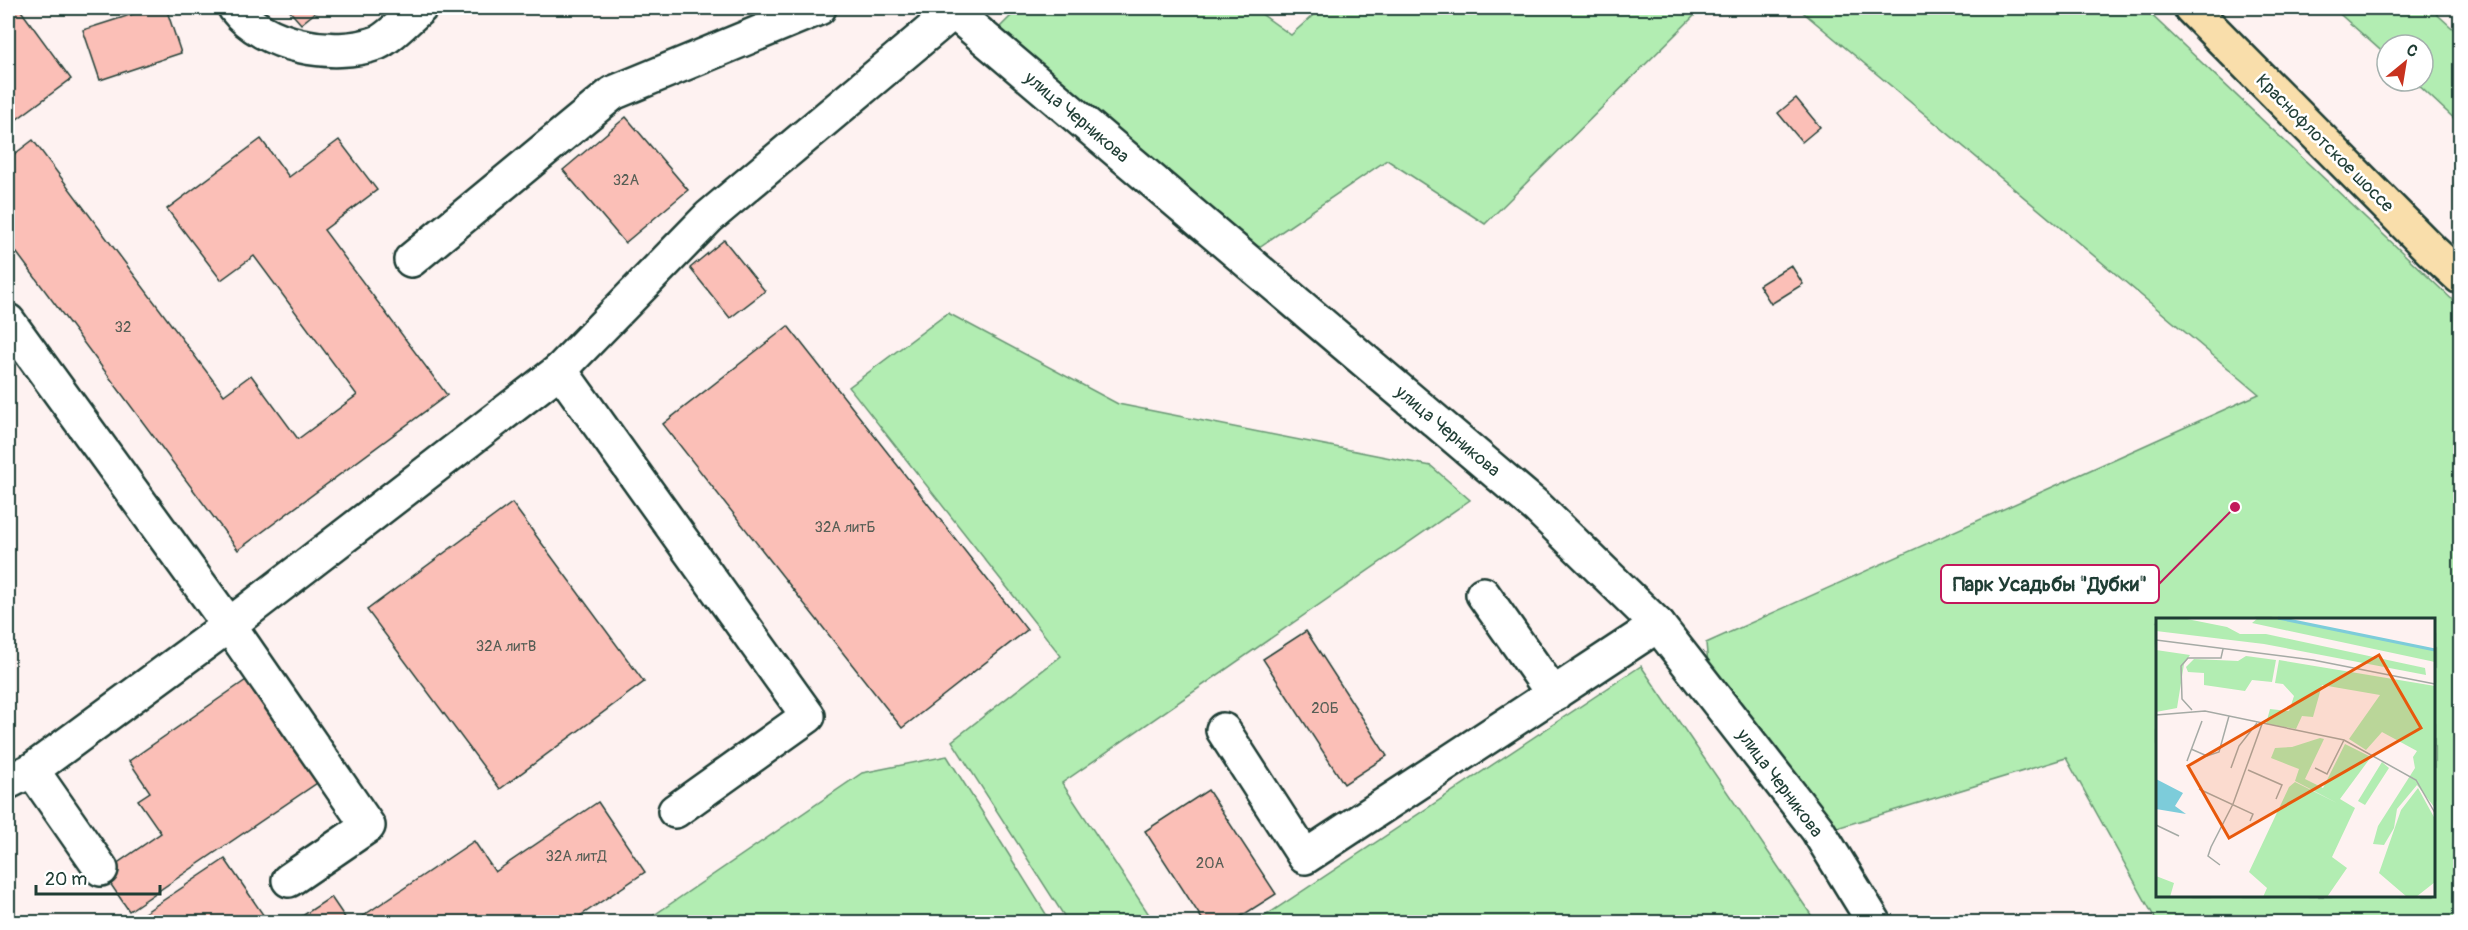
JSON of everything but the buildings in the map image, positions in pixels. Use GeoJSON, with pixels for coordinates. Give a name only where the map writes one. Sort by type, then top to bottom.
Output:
{"type":"FeatureCollection","features":[{"type":"Feature","properties":{"kind":"main road","name":"Краснофлотское шоссе"},"geometry":{"type":"LineString","coordinates":[[2191,8],[2460,277]]}},
{"type":"Feature","properties":{"kind":"street"},"geometry":{"type":"LineString","coordinates":[[235,8],[243,18],[282,41],[332,51],[378,42],[420,8]]}},
{"type":"Feature","properties":{"kind":"street"},"geometry":{"type":"LineString","coordinates":[[411,260],[614,93],[819,8]]}},
{"type":"Feature","properties":{"kind":"street"},"geometry":{"type":"LineString","coordinates":[[101,869],[20,776],[229,625],[560,370],[709,217],[951,10]]}},
{"type":"Feature","properties":{"kind":"street","name":"улица Черникова"},"geometry":{"type":"LineString","coordinates":[[951,10],[1537,507],[1658,625],[1817,830],[1874,922]]}},
{"type":"Feature","properties":{"kind":"street"},"geometry":{"type":"LineString","coordinates":[[8,321],[229,625],[368,826],[289,880]]}},
{"type":"Feature","properties":{"kind":"street"},"geometry":{"type":"LineString","coordinates":[[560,370],[808,716],[675,811]]}},
{"type":"Feature","properties":{"kind":"street"},"geometry":{"type":"LineString","coordinates":[[1483,594],[1554,695]]}},
{"type":"Feature","properties":{"kind":"street"},"geometry":{"type":"LineString","coordinates":[[1222,730],[1305,857],[1658,625]]}},
{"type":"Feature","properties":{"kind":"green space"},"geometry":{"type":"Polygon","coordinates":[[[1019,8],[1253,8],[1291,35],[1321,8],[1702,8],[1485,224],[1387,160],[1259,247],[997,30],[1019,8]]]}},
{"type":"Feature","properties":{"kind":"green space"},"geometry":{"type":"Polygon","coordinates":[[[1798,8],[2144,8],[2460,307],[2460,922],[2157,922],[2066,758],[1814,835],[1711,697],[1706,643],[2259,394],[1798,8]]]}},
{"type":"Feature","properties":{"kind":"green space"},"geometry":{"type":"Polygon","coordinates":[[[2333,8],[2430,8],[2460,35],[2460,124],[2427,93],[2435,93],[2435,33],[2375,33],[2375,45],[2333,8]]]}},
{"type":"Feature","properties":{"kind":"green space"},"geometry":{"type":"Polygon","coordinates":[[[948,313],[1118,404],[1431,466],[1470,500],[1062,783],[1154,922],[1068,922],[952,741],[1061,656],[849,387],[948,313]]]}},
{"type":"Feature","properties":{"kind":"green space"},"geometry":{"type":"Polygon","coordinates":[[[1641,666],[1816,922],[1256,922],[1641,666]]]}},
{"type":"Feature","properties":{"kind":"green space"},"geometry":{"type":"Polygon","coordinates":[[[947,756],[1051,922],[644,922],[862,773],[947,756]]]}},
{"type":"Feature","properties":{"kind":"place","name":"Парк Усадьбы \"Дубки\""},"geometry":{"type":"Point","coordinates":[2235,507]}}]}
